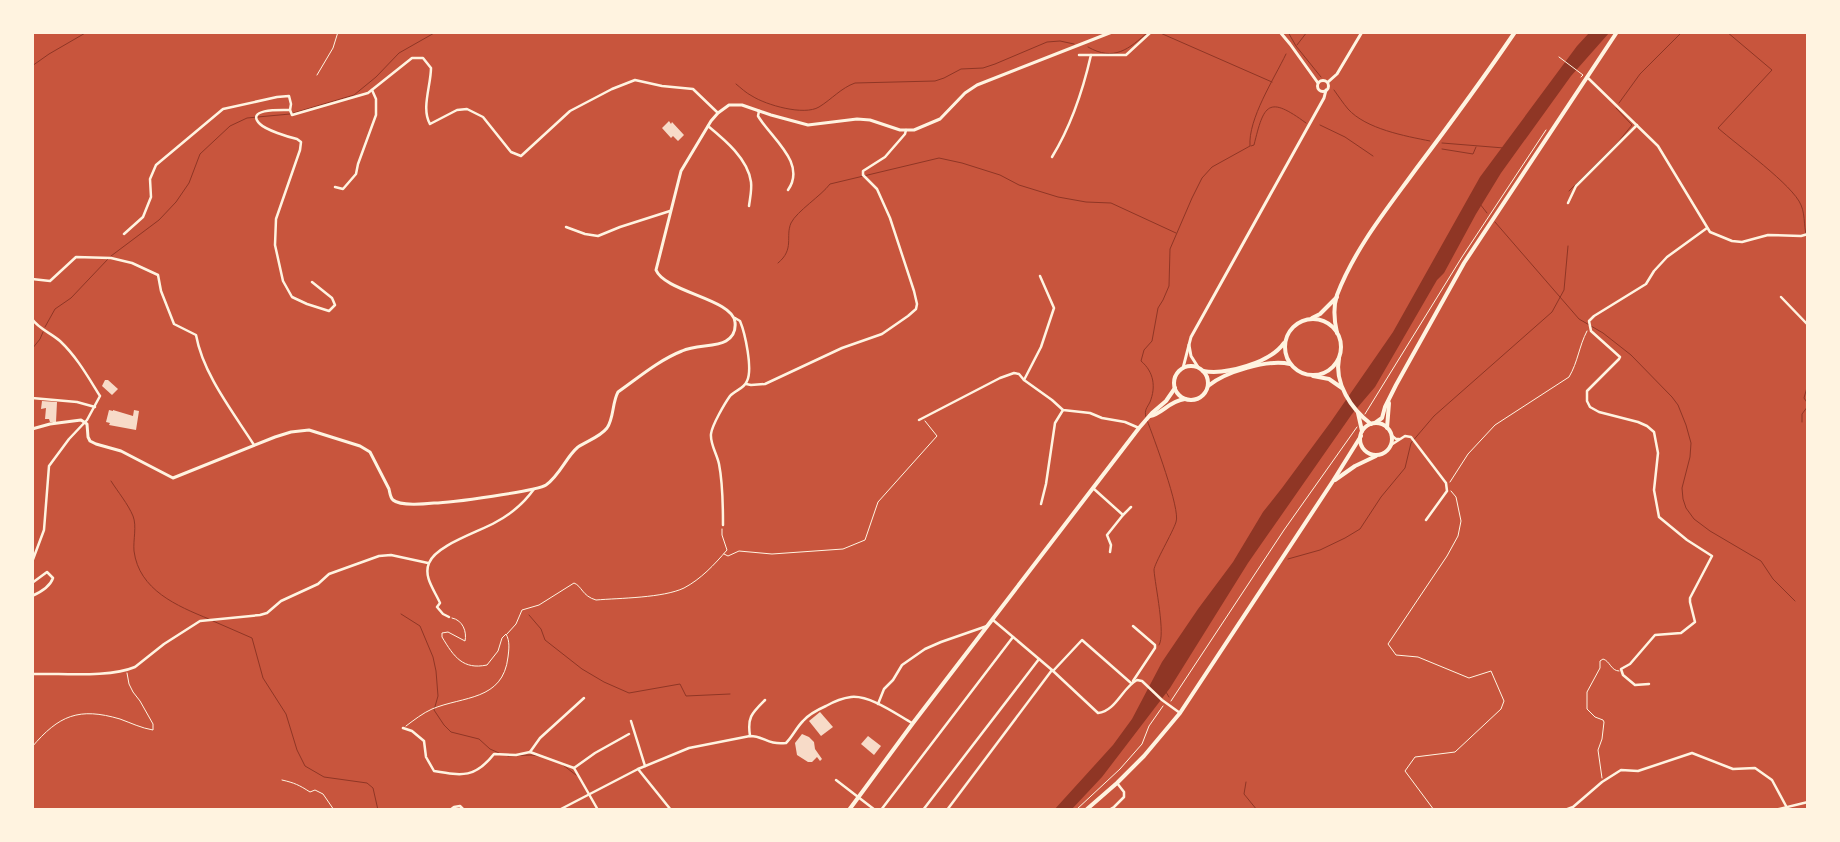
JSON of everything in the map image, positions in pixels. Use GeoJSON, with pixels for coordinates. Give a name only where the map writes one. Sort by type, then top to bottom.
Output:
{"type":"FeatureCollection","features":[{"type":"Feature","properties":{"kind":"main road"},"geometry":{"type":"LineString","coordinates":[[1389,400],[1387,428],[1391,435],[1391,445],[1384,453],[1373,454],[1364,450],[1361,422],[1357,411],[1342,388],[1338,376],[1340,341],[1334,311],[1337,297],[1355,257],[1374,227],[1485,77],[1515,32]]}},
{"type":"Feature","properties":{"kind":"main road"},"geometry":{"type":"LineString","coordinates":[[1086,810],[1144,756],[1180,713],[1333,481],[1361,434],[1382,418],[1389,400],[1464,263],[1617,32]]}},
{"type":"Feature","properties":{"kind":"main road"},"geometry":{"type":"LineString","coordinates":[[849,810],[913,723],[1139,428],[1166,401],[1175,388],[1176,375],[1188,366],[1203,371],[1222,372],[1264,360],[1280,349],[1294,326],[1320,314],[1337,297]]}},
{"type":"Feature","properties":{"kind":"main road"},"geometry":{"type":"LineString","coordinates":[[1311,319],[1326,322],[1337,333]]}},
{"type":"Feature","properties":{"kind":"main road"},"geometry":{"type":"LineString","coordinates":[[1285,341],[1286,357],[1296,370],[1304,374],[1329,379],[1342,388]]}},
{"type":"Feature","properties":{"kind":"main road"},"geometry":{"type":"LineString","coordinates":[[1313,376],[1329,371],[1339,358]]}},
{"type":"Feature","properties":{"kind":"main road"},"geometry":{"type":"LineString","coordinates":[[1150,416],[1154,416],[1171,402],[1199,397],[1208,386],[1223,376],[1267,363],[1290,364]]}},
{"type":"Feature","properties":{"kind":"main road"},"geometry":{"type":"LineString","coordinates":[[1203,371],[1208,381],[1208,386]]}},
{"type":"Feature","properties":{"kind":"main road"},"geometry":{"type":"LineString","coordinates":[[1175,388],[1185,398]]}},
{"type":"Feature","properties":{"kind":"main road"},"geometry":{"type":"LineString","coordinates":[[1361,422],[1373,423],[1387,428]]}},
{"type":"Feature","properties":{"kind":"main road"},"geometry":{"type":"LineString","coordinates":[[1333,481],[1355,466],[1378,454]]}},
{"type":"Feature","properties":{"kind":"street"},"geometry":{"type":"LineString","coordinates":[[723,525],[724,504],[720,472],[711,435],[730,396],[746,384],[748,380],[750,369],[744,332],[740,321],[720,306],[666,281],[658,275],[656,270],[681,172],[718,112],[729,105],[742,105],[808,125],[856,119],[870,120],[900,130],[914,130],[940,119],[965,93],[977,84],[1112,32]]}},
{"type":"Feature","properties":{"kind":"street"},"geometry":{"type":"LineString","coordinates":[[1079,55],[1126,55],[1151,32]]}},
{"type":"Feature","properties":{"kind":"street"},"geometry":{"type":"LineString","coordinates":[[1183,368],[1189,342],[1329,86],[1315,77],[1280,32]]}},
{"type":"Feature","properties":{"kind":"street"},"geometry":{"type":"LineString","coordinates":[[1325,91],[1318,88],[1323,81],[1337,74],[1362,32]]}},
{"type":"Feature","properties":{"kind":"street"},"geometry":{"type":"LineString","coordinates":[[1052,157],[1064,138],[1087,74],[1091,55]]}},
{"type":"Feature","properties":{"kind":"street"},"geometry":{"type":"LineString","coordinates":[[124,234],[143,218],[152,197],[150,179],[156,165],[224,109],[289,96],[292,116],[368,93],[412,58],[423,58],[432,68],[426,108],[430,124],[457,110],[467,109],[483,116],[511,152],[521,156],[570,111],[612,89],[635,80],[662,86],[693,88],[718,112]]}},
{"type":"Feature","properties":{"kind":"street"},"geometry":{"type":"LineString","coordinates":[[1588,78],[1658,146],[1707,228],[1714,235],[1742,242],[1768,235],[1802,236],[1808,234]]}},
{"type":"Feature","properties":{"kind":"street"},"geometry":{"type":"LineString","coordinates":[[335,187],[343,189],[356,174],[376,115],[376,99],[372,90]]}},
{"type":"Feature","properties":{"kind":"street"},"geometry":{"type":"LineString","coordinates":[[290,110],[273,109],[261,111],[257,120],[261,125],[301,142],[300,150],[276,219],[276,245],[283,281],[292,297],[329,311],[335,305],[332,298],[312,282]]}},
{"type":"Feature","properties":{"kind":"street"},"geometry":{"type":"LineString","coordinates":[[759,111],[758,116],[783,148],[793,167],[794,179],[788,190]]}},
{"type":"Feature","properties":{"kind":"street"},"geometry":{"type":"LineString","coordinates":[[1568,203],[1576,186],[1638,125]]}},
{"type":"Feature","properties":{"kind":"street"},"geometry":{"type":"LineString","coordinates":[[708,126],[729,144],[748,171],[751,187],[749,206]]}},
{"type":"Feature","properties":{"kind":"street"},"geometry":{"type":"LineString","coordinates":[[746,384],[765,384],[842,348],[882,334],[916,309],[917,304],[914,291],[890,218],[877,189],[864,175],[863,171],[885,157],[905,134],[906,130]]}},
{"type":"Feature","properties":{"kind":"street"},"geometry":{"type":"LineString","coordinates":[[566,226],[585,234],[598,236],[670,211]]}},
{"type":"Feature","properties":{"kind":"street"},"geometry":{"type":"LineString","coordinates":[[1648,684],[1636,685],[1623,675],[1622,669],[1630,664],[1655,635],[1681,633],[1695,622],[1690,598],[1712,556],[1687,540],[1660,517],[1654,490],[1658,453],[1654,432],[1638,422],[1599,412],[1590,407],[1587,401],[1588,391],[1620,356],[1591,331],[1589,326],[1591,318],[1646,284],[1654,271],[1667,257],[1707,228]]}},
{"type":"Feature","properties":{"kind":"street"},"geometry":{"type":"LineString","coordinates":[[32,279],[50,281],[76,257],[111,258],[132,263],[158,275],[161,291],[174,324],[196,335],[198,349],[209,372],[254,446]]}},
{"type":"Feature","properties":{"kind":"street"},"geometry":{"type":"LineString","coordinates":[[1024,380],[1041,347],[1054,308],[1040,276]]}},
{"type":"Feature","properties":{"kind":"street"},"geometry":{"type":"LineString","coordinates":[[1781,297],[1808,325]]}},
{"type":"Feature","properties":{"kind":"street"},"geometry":{"type":"LineString","coordinates":[[86,423],[88,438],[96,444],[121,451],[173,478],[291,432],[309,430],[360,446],[370,452],[393,500],[402,503],[436,503],[534,488],[545,486],[578,448],[608,427],[614,398],[618,392],[681,351],[697,346],[724,342],[733,336],[736,326],[734,317]]}},
{"type":"Feature","properties":{"kind":"street"},"geometry":{"type":"LineString","coordinates":[[32,319],[60,341],[79,362],[100,396],[86,423],[69,439],[52,460],[44,530],[32,562]]}},
{"type":"Feature","properties":{"kind":"street"},"geometry":{"type":"LineString","coordinates":[[1189,342],[1191,356],[1198,368]]}},
{"type":"Feature","properties":{"kind":"street"},"geometry":{"type":"LineString","coordinates":[[919,420],[1000,378],[1019,374],[1063,410],[1090,413],[1102,418],[1125,422],[1139,428]]}},
{"type":"Feature","properties":{"kind":"street"},"geometry":{"type":"LineString","coordinates":[[32,398],[77,402],[95,407]]}},
{"type":"Feature","properties":{"kind":"street"},"geometry":{"type":"LineString","coordinates":[[1041,504],[1046,484],[1055,423],[1063,410]]}},
{"type":"Feature","properties":{"kind":"street"},"geometry":{"type":"LineString","coordinates":[[32,429],[78,420],[86,423]]}},
{"type":"Feature","properties":{"kind":"street"},"geometry":{"type":"LineString","coordinates":[[1391,435],[1396,439],[1401,439]]}},
{"type":"Feature","properties":{"kind":"street"},"geometry":{"type":"LineString","coordinates":[[1391,445],[1405,436],[1410,437],[1446,483],[1448,491],[1426,520]]}},
{"type":"Feature","properties":{"kind":"street"},"geometry":{"type":"LineString","coordinates":[[450,617],[443,614],[437,607],[440,603],[429,581],[428,564],[437,552],[450,543],[496,522],[511,512],[526,500],[534,488]]}},
{"type":"Feature","properties":{"kind":"street"},"geometry":{"type":"LineString","coordinates":[[1093,488],[1123,515]]}},
{"type":"Feature","properties":{"kind":"street"},"geometry":{"type":"LineString","coordinates":[[1110,552],[1111,545],[1107,535],[1131,507]]}},
{"type":"Feature","properties":{"kind":"street"},"geometry":{"type":"LineString","coordinates":[[32,674],[127,670],[135,667],[182,631],[200,621],[267,613],[281,601],[318,584],[329,574],[379,556],[391,555],[428,564]]}},
{"type":"Feature","properties":{"kind":"street"},"geometry":{"type":"LineString","coordinates":[[32,583],[47,572],[53,578],[51,584],[40,593],[32,596]]}},
{"type":"Feature","properties":{"kind":"street"},"geometry":{"type":"LineString","coordinates":[[993,620],[1053,671],[1098,713],[1109,710],[1132,683],[1155,648],[1155,645],[1133,626]]}},
{"type":"Feature","properties":{"kind":"street"},"geometry":{"type":"LineString","coordinates":[[878,704],[884,689],[893,680],[902,664],[933,646],[988,626]]}},
{"type":"Feature","properties":{"kind":"street"},"geometry":{"type":"LineString","coordinates":[[882,810],[1013,637]]}},
{"type":"Feature","properties":{"kind":"street"},"geometry":{"type":"LineString","coordinates":[[947,810],[1053,671],[1082,640],[1132,683]]}},
{"type":"Feature","properties":{"kind":"street"},"geometry":{"type":"LineString","coordinates":[[923,810],[1038,659]]}},
{"type":"Feature","properties":{"kind":"street"},"geometry":{"type":"LineString","coordinates":[[1132,683],[1137,680],[1142,681],[1162,700],[1180,713]]}},
{"type":"Feature","properties":{"kind":"street"},"geometry":{"type":"LineString","coordinates":[[559,810],[589,795],[600,787],[689,748],[750,736],[772,744],[786,743],[793,736],[801,722],[808,716],[830,704],[850,697],[858,697],[878,704],[913,723]]}},
{"type":"Feature","properties":{"kind":"street"},"geometry":{"type":"LineString","coordinates":[[530,752],[540,738],[584,698]]}},
{"type":"Feature","properties":{"kind":"street"},"geometry":{"type":"LineString","coordinates":[[750,736],[748,723],[755,710],[765,700]]}},
{"type":"Feature","properties":{"kind":"street"},"geometry":{"type":"LineString","coordinates":[[631,721],[645,766]]}},
{"type":"Feature","properties":{"kind":"street"},"geometry":{"type":"LineString","coordinates":[[403,728],[412,731],[424,741],[426,756],[434,771],[460,775],[473,773],[485,765],[494,754],[516,755],[530,752],[574,768],[598,810]]}},
{"type":"Feature","properties":{"kind":"street"},"geometry":{"type":"LineString","coordinates":[[574,768],[595,753],[629,734]]}},
{"type":"Feature","properties":{"kind":"street"},"geometry":{"type":"LineString","coordinates":[[1565,810],[1573,807],[1602,782],[1621,770],[1638,771],[1692,754],[1733,768],[1755,768],[1772,780],[1786,806]]}},
{"type":"Feature","properties":{"kind":"street"},"geometry":{"type":"LineString","coordinates":[[638,769],[671,810]]}},
{"type":"Feature","properties":{"kind":"street"},"geometry":{"type":"LineString","coordinates":[[836,780],[875,810]]}},
{"type":"Feature","properties":{"kind":"street"},"geometry":{"type":"LineString","coordinates":[[1112,809],[1124,794],[1117,783]]}},
{"type":"Feature","properties":{"kind":"street"},"geometry":{"type":"LineString","coordinates":[[1775,810],[1808,802]]}},
{"type":"Feature","properties":{"kind":"street"},"geometry":{"type":"LineString","coordinates":[[450,810],[454,806],[460,806],[464,810]]}},
{"type":"Feature","properties":{"kind":"path"},"geometry":{"type":"LineString","coordinates":[[317,75],[333,48],[338,32]]}},
{"type":"Feature","properties":{"kind":"path"},"geometry":{"type":"LineString","coordinates":[[1559,58],[1583,75]]}},
{"type":"Feature","properties":{"kind":"path"},"geometry":{"type":"LineString","coordinates":[[1434,810],[1405,771],[1414,757],[1455,752],[1501,709],[1504,701],[1491,671],[1470,678],[1418,657],[1396,655],[1388,644],[1442,564],[1458,536],[1461,521],[1456,497],[1447,487],[1468,454],[1495,425],[1569,377],[1576,365],[1581,344],[1589,326]]}},
{"type":"Feature","properties":{"kind":"path"},"geometry":{"type":"LineString","coordinates":[[724,554],[728,556],[740,551],[772,554],[842,550],[865,540],[878,502],[936,436],[923,418]]}},
{"type":"Feature","properties":{"kind":"path"},"geometry":{"type":"LineString","coordinates":[[1076,810],[1120,769],[1142,744],[1150,726],[1163,706],[1171,701],[1284,530],[1361,422]]}},
{"type":"Feature","properties":{"kind":"path"},"geometry":{"type":"LineString","coordinates":[[450,617],[457,619],[462,625],[465,632],[465,642],[448,632],[442,632],[442,637],[460,661],[467,666],[477,668],[488,666],[498,651],[502,638],[516,624],[522,610],[539,605],[574,584],[578,585],[587,597],[596,600],[658,595],[682,589],[699,579],[728,550],[722,536],[723,525]]}},
{"type":"Feature","properties":{"kind":"path"},"geometry":{"type":"LineString","coordinates":[[403,728],[431,710],[475,697],[496,685],[506,668],[509,639],[506,634]]}},
{"type":"Feature","properties":{"kind":"path"},"geometry":{"type":"LineString","coordinates":[[1602,782],[1598,750],[1602,739],[1604,722],[1595,718],[1587,708],[1587,692],[1600,668],[1600,661],[1603,659],[1617,672],[1622,669]]}},
{"type":"Feature","properties":{"kind":"path"},"geometry":{"type":"LineString","coordinates":[[32,747],[55,723],[82,714],[103,714],[153,730],[153,724],[129,684],[127,670]]}},
{"type":"Feature","properties":{"kind":"path"},"geometry":{"type":"LineString","coordinates":[[282,780],[302,785],[310,792],[315,790],[323,794],[334,810]]}},
{"type":"Feature","properties":{"kind":"shaded area"},"geometry":{"type":"Polygon","coordinates":[[[1589,33],[1609,33],[1571,76],[1501,173],[1444,273],[1437,280],[1375,387],[1352,414],[1248,563],[1170,688],[1102,777],[1072,809],[1054,810],[1113,745],[1132,719],[1162,662],[1233,562],[1263,512],[1330,423],[1393,332],[1480,177],[1577,46],[1589,33]]]}},
{"type":"Feature","properties":{"kind":"building"},"geometry":{"type":"Polygon","coordinates":[[[669,121],[684,135],[678,141],[673,136],[671,138],[662,128],[669,121]]]}},
{"type":"Feature","properties":{"kind":"building"},"geometry":{"type":"Polygon","coordinates":[[[105,380],[108,380],[118,389],[112,395],[102,386],[105,380]]]}},
{"type":"Feature","properties":{"kind":"building"},"geometry":{"type":"Polygon","coordinates":[[[42,401],[57,402],[56,422],[50,422],[49,419],[45,419],[46,408],[41,409],[42,401]]]}},
{"type":"Feature","properties":{"kind":"building"},"geometry":{"type":"Polygon","coordinates":[[[109,410],[133,416],[134,410],[139,411],[136,430],[109,425],[110,423],[106,422],[109,410]]]}},
{"type":"Feature","properties":{"kind":"building"},"geometry":{"type":"Polygon","coordinates":[[[820,712],[833,727],[821,736],[809,721],[820,712]]]}},
{"type":"Feature","properties":{"kind":"building"},"geometry":{"type":"Polygon","coordinates":[[[802,734],[814,742],[815,749],[822,759],[820,761],[817,757],[812,762],[808,762],[797,755],[795,743],[802,734]]]}},
{"type":"Feature","properties":{"kind":"building"},"geometry":{"type":"Polygon","coordinates":[[[868,736],[881,746],[874,755],[861,744],[868,736]]]}},
{"type":"Feature","properties":{"kind":"waterway"},"geometry":{"type":"LineString","coordinates":[[32,66],[87,32]]}},
{"type":"Feature","properties":{"kind":"waterway"},"geometry":{"type":"LineString","coordinates":[[111,256],[159,220],[176,202],[189,183],[200,154],[230,126],[247,118],[290,114],[354,95],[376,77],[399,53],[436,32]]}},
{"type":"Feature","properties":{"kind":"waterway"},"geometry":{"type":"LineString","coordinates":[[1088,47],[1106,53],[1121,52],[1148,32]]}},
{"type":"Feature","properties":{"kind":"waterway"},"geometry":{"type":"LineString","coordinates":[[1158,32],[1272,82]]}},
{"type":"Feature","properties":{"kind":"waterway"},"geometry":{"type":"LineString","coordinates":[[1288,32],[1296,46],[1321,77]]}},
{"type":"Feature","properties":{"kind":"waterway"},"geometry":{"type":"LineString","coordinates":[[1297,45],[1307,32]]}},
{"type":"Feature","properties":{"kind":"waterway"},"geometry":{"type":"LineString","coordinates":[[1619,103],[1640,74],[1682,32]]}},
{"type":"Feature","properties":{"kind":"waterway"},"geometry":{"type":"LineString","coordinates":[[1727,32],[1772,70],[1718,128],[1764,165],[1796,197],[1803,209],[1808,239]]}},
{"type":"Feature","properties":{"kind":"waterway"},"geometry":{"type":"LineString","coordinates":[[736,84],[750,95],[766,103],[795,110],[804,110],[819,107],[855,83],[935,81],[961,69],[983,68],[995,64],[1047,42],[1060,41],[1074,44]]}},
{"type":"Feature","properties":{"kind":"waterway"},"geometry":{"type":"LineString","coordinates":[[1146,417],[1146,411],[1153,391],[1153,380],[1149,370],[1141,361],[1144,350],[1152,341],[1158,308],[1169,286],[1170,249],[1202,178],[1212,167],[1250,146],[1250,135],[1257,112],[1286,54]]}},
{"type":"Feature","properties":{"kind":"waterway"},"geometry":{"type":"LineString","coordinates":[[1334,90],[1348,109],[1365,122],[1386,131],[1430,141]]}},
{"type":"Feature","properties":{"kind":"waterway"},"geometry":{"type":"LineString","coordinates":[[1251,146],[1254,145],[1261,120],[1270,108],[1283,109],[1306,123]]}},
{"type":"Feature","properties":{"kind":"waterway"},"geometry":{"type":"LineString","coordinates":[[1569,191],[1619,141],[1632,125],[1616,108]]}},
{"type":"Feature","properties":{"kind":"waterway"},"geometry":{"type":"LineString","coordinates":[[1320,125],[1345,137],[1373,156]]}},
{"type":"Feature","properties":{"kind":"waterway"},"geometry":{"type":"LineString","coordinates":[[1442,143],[1504,148]]}},
{"type":"Feature","properties":{"kind":"waterway"},"geometry":{"type":"LineString","coordinates":[[1442,149],[1473,154],[1476,147]]}},
{"type":"Feature","properties":{"kind":"waterway"},"geometry":{"type":"LineString","coordinates":[[778,263],[788,248],[789,228],[794,218],[830,184],[939,158],[1000,175],[1019,185],[1058,197],[1086,202],[1111,203],[1176,233]]}},
{"type":"Feature","properties":{"kind":"waterway"},"geometry":{"type":"LineString","coordinates":[[1480,204],[1487,213]]}},
{"type":"Feature","properties":{"kind":"waterway"},"geometry":{"type":"LineString","coordinates":[[1495,222],[1579,319],[1603,333],[1631,355],[1672,397],[1678,405],[1691,443],[1690,457],[1682,488],[1686,508],[1694,519],[1710,531],[1761,561],[1773,579],[1795,601]]}},
{"type":"Feature","properties":{"kind":"waterway"},"geometry":{"type":"LineString","coordinates":[[1288,559],[1320,550],[1360,529],[1381,497],[1405,468],[1411,443],[1434,416],[1552,312],[1564,290],[1568,246]]}},
{"type":"Feature","properties":{"kind":"waterway"},"geometry":{"type":"LineString","coordinates":[[45,327],[55,309],[71,298],[108,259]]}},
{"type":"Feature","properties":{"kind":"waterway"},"geometry":{"type":"LineString","coordinates":[[32,349],[43,332]]}},
{"type":"Feature","properties":{"kind":"waterway"},"geometry":{"type":"LineString","coordinates":[[1808,384],[1804,398],[1808,404]]}},
{"type":"Feature","properties":{"kind":"waterway"},"geometry":{"type":"LineString","coordinates":[[1802,422],[1802,414],[1808,406]]}},
{"type":"Feature","properties":{"kind":"waterway"},"geometry":{"type":"LineString","coordinates":[[1147,420],[1166,472],[1176,515],[1176,522],[1154,570],[1161,621],[1161,640],[1159,645]]}},
{"type":"Feature","properties":{"kind":"waterway"},"geometry":{"type":"LineString","coordinates":[[111,481],[133,516],[135,524],[134,551],[137,565],[143,576],[161,595],[209,619]]}},
{"type":"Feature","properties":{"kind":"waterway"},"geometry":{"type":"LineString","coordinates":[[401,614],[420,626],[433,657],[438,696],[434,710],[444,725],[451,732],[479,739],[490,749],[499,753]]}},
{"type":"Feature","properties":{"kind":"waterway"},"geometry":{"type":"LineString","coordinates":[[529,615],[541,629],[545,640],[582,669],[604,682],[629,693],[680,684],[686,696],[730,694]]}},
{"type":"Feature","properties":{"kind":"waterway"},"geometry":{"type":"LineString","coordinates":[[213,621],[252,638],[263,678],[286,714],[297,750],[305,766],[324,777],[367,783],[373,788],[378,810]]}},
{"type":"Feature","properties":{"kind":"waterway"},"geometry":{"type":"LineString","coordinates":[[1166,692],[1169,697]]}},
{"type":"Feature","properties":{"kind":"waterway"},"geometry":{"type":"LineString","coordinates":[[508,756],[539,756]]}},
{"type":"Feature","properties":{"kind":"waterway"},"geometry":{"type":"LineString","coordinates":[[563,765],[576,775]]}},
{"type":"Feature","properties":{"kind":"waterway"},"geometry":{"type":"LineString","coordinates":[[1246,782],[1244,794],[1257,810]]}}]}
